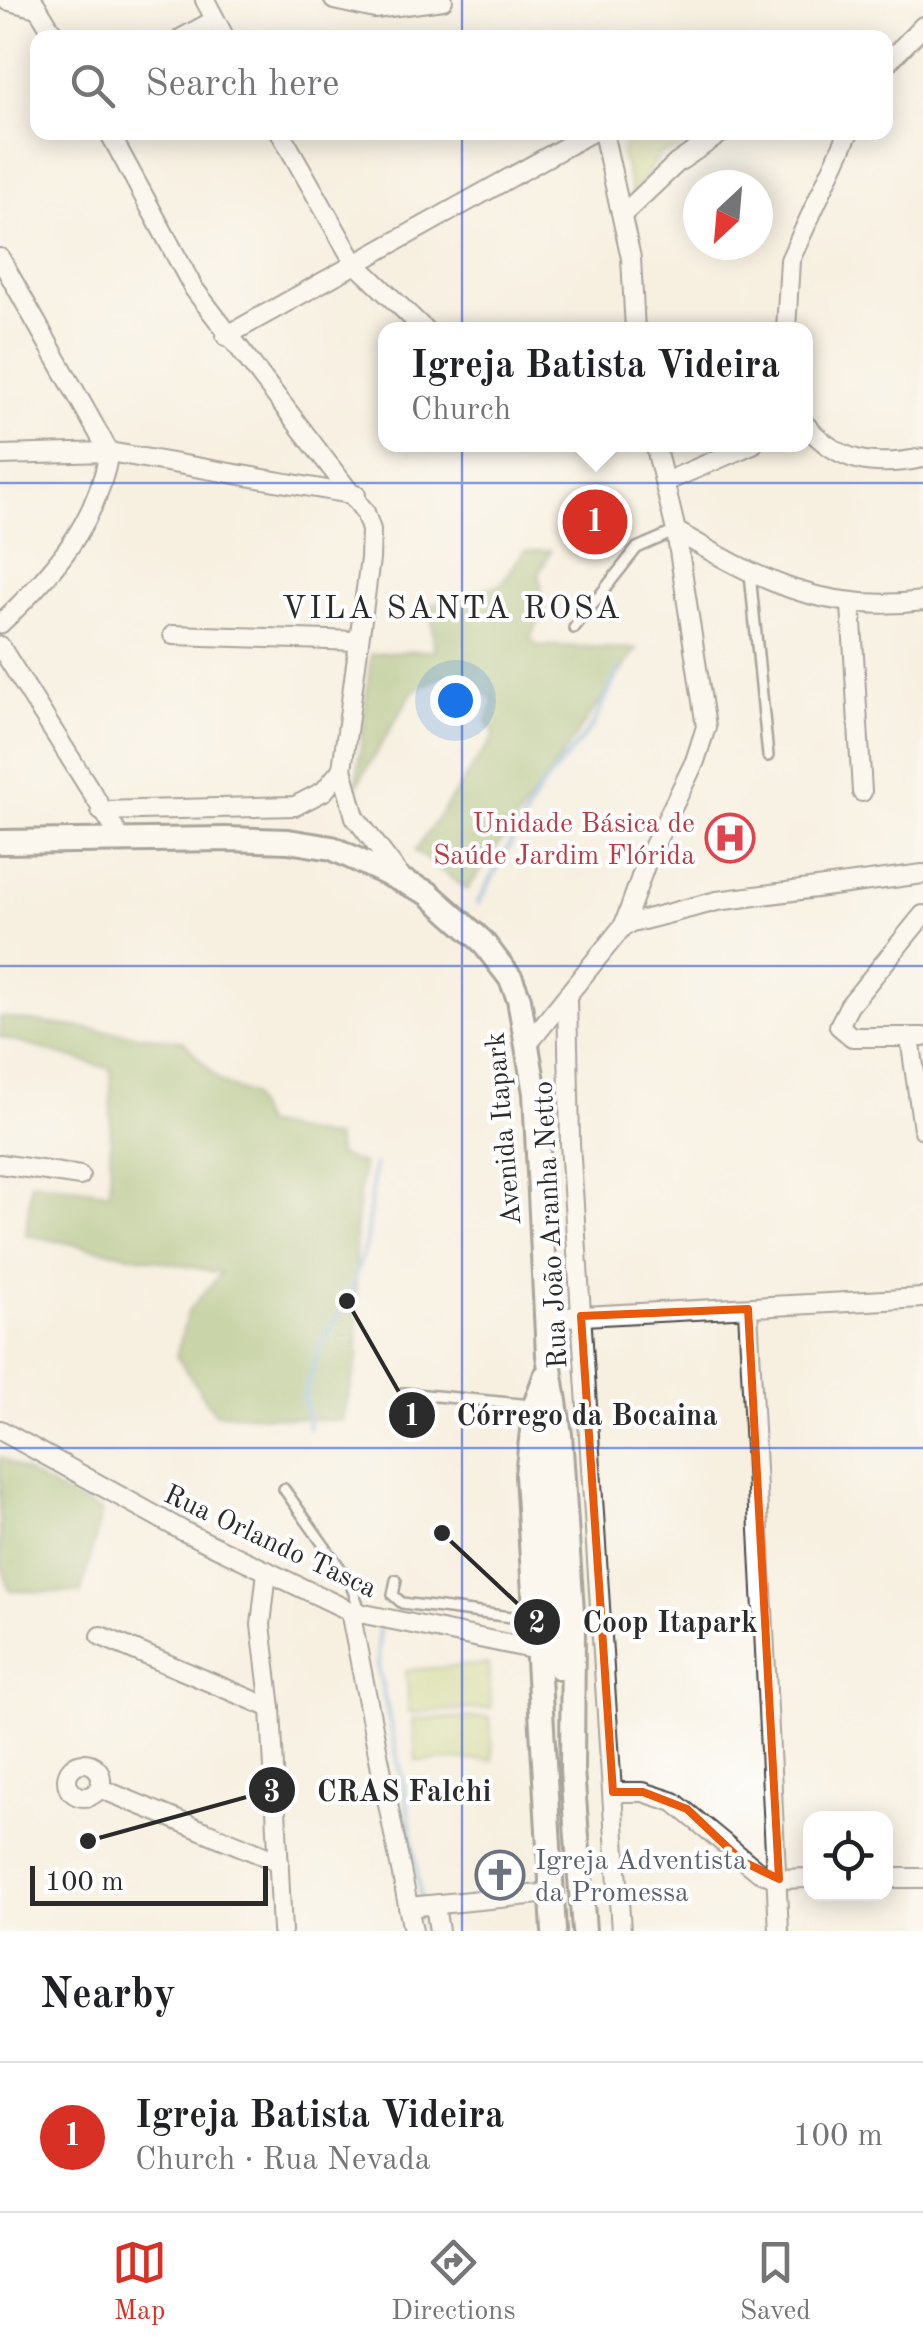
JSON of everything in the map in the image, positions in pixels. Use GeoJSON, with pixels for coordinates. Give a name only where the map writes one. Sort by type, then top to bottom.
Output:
{"type":"FeatureCollection","features":[{"type":"Feature","properties":{"kind":"main road","name":"Avenida Itapark"},"geometry":{"type":"LineString","coordinates":[[0,842],[288,841],[332,848],[400,876],[428,893],[497,958],[520,999],[535,1094],[546,1318],[542,1434],[547,1499],[574,1626],[572,1770],[584,1931]]}},
{"type":"Feature","properties":{"kind":"main road"},"geometry":{"type":"LineString","coordinates":[[547,1366],[535,1405],[547,1499],[535,1620],[554,1931]]}},
{"type":"Feature","properties":{"kind":"street"},"geometry":{"type":"LineString","coordinates":[[6,0],[35,4],[51,30]]}},
{"type":"Feature","properties":{"kind":"street"},"geometry":{"type":"LineString","coordinates":[[205,0],[221,30]]}},
{"type":"Feature","properties":{"kind":"street"},"geometry":{"type":"LineString","coordinates":[[334,0],[375,9],[442,0]]}},
{"type":"Feature","properties":{"kind":"street"},"geometry":{"type":"LineString","coordinates":[[197,30],[215,20]]}},
{"type":"Feature","properties":{"kind":"street"},"geometry":{"type":"LineString","coordinates":[[893,57],[923,26]]}},
{"type":"Feature","properties":{"kind":"street"},"geometry":{"type":"LineString","coordinates":[[114,140],[186,274],[226,336],[356,495],[371,530],[342,769],[355,817],[400,876]]}},
{"type":"Feature","properties":{"kind":"street"},"geometry":{"type":"LineString","coordinates":[[285,140],[354,262],[417,322]]}},
{"type":"Feature","properties":{"kind":"street"},"geometry":{"type":"LineString","coordinates":[[226,336],[577,140]]}},
{"type":"Feature","properties":{"kind":"street"},"geometry":{"type":"LineString","coordinates":[[605,140],[622,215],[634,322]]}},
{"type":"Feature","properties":{"kind":"street"},"geometry":{"type":"LineString","coordinates":[[622,215],[676,163],[712,140]]}},
{"type":"Feature","properties":{"kind":"street"},"geometry":{"type":"LineString","coordinates":[[786,322],[790,260],[844,140]]}},
{"type":"Feature","properties":{"kind":"street"},"geometry":{"type":"LineString","coordinates":[[0,258],[108,452],[100,492],[71,548],[0,624]]}},
{"type":"Feature","properties":{"kind":"street"},"geometry":{"type":"LineString","coordinates":[[813,433],[824,445],[852,461],[923,458]]}},
{"type":"Feature","properties":{"kind":"street"},"geometry":{"type":"LineString","coordinates":[[0,455],[108,452],[356,495]]}},
{"type":"Feature","properties":{"kind":"street"},"geometry":{"type":"LineString","coordinates":[[528,1045],[624,924],[647,860],[696,761],[706,727],[676,530],[657,452]]}},
{"type":"Feature","properties":{"kind":"street"},"geometry":{"type":"LineString","coordinates":[[665,482],[734,452]]}},
{"type":"Feature","properties":{"kind":"street"},"geometry":{"type":"LineString","coordinates":[[676,530],[750,574],[783,588],[851,605],[923,601]]}},
{"type":"Feature","properties":{"kind":"street"},"geometry":{"type":"LineString","coordinates":[[851,605],[862,792]]}},
{"type":"Feature","properties":{"kind":"street"},"geometry":{"type":"LineString","coordinates":[[173,634],[358,641]]}},
{"type":"Feature","properties":{"kind":"street"},"geometry":{"type":"LineString","coordinates":[[0,646],[122,839]]}},
{"type":"Feature","properties":{"kind":"street"},"geometry":{"type":"LineString","coordinates":[[102,811],[295,806],[324,791],[342,769]]}},
{"type":"Feature","properties":{"kind":"street"},"geometry":{"type":"LineString","coordinates":[[324,791],[348,796]]}},
{"type":"Feature","properties":{"kind":"street"},"geometry":{"type":"LineString","coordinates":[[624,924],[717,900],[923,874]]}},
{"type":"Feature","properties":{"kind":"street"},"geometry":{"type":"LineString","coordinates":[[923,914],[849,1006],[839,1026],[852,1037],[916,1037],[923,1129]]}},
{"type":"Feature","properties":{"kind":"street","name":"Rua João Aranha Netto"},"geometry":{"type":"LineString","coordinates":[[567,996],[580,1316],[621,1931]]}},
{"type":"Feature","properties":{"kind":"street"},"geometry":{"type":"LineString","coordinates":[[0,1164],[80,1176]]}},
{"type":"Feature","properties":{"kind":"street"},"geometry":{"type":"LineString","coordinates":[[546,1318],[923,1298]]}},
{"type":"Feature","properties":{"kind":"street"},"geometry":{"type":"LineString","coordinates":[[748,1309],[779,1931]]}},
{"type":"Feature","properties":{"kind":"street","name":"Rua Orlando Tasca"},"geometry":{"type":"LineString","coordinates":[[0,1430],[61,1467],[356,1613],[537,1650]]}},
{"type":"Feature","properties":{"kind":"street"},"geometry":{"type":"LineString","coordinates":[[267,1570],[262,1625],[271,1708],[282,1931]]}},
{"type":"Feature","properties":{"kind":"street"},"geometry":{"type":"LineString","coordinates":[[356,1613],[421,1906],[438,1931]]}},
{"type":"Feature","properties":{"kind":"street"},"geometry":{"type":"LineString","coordinates":[[101,1636],[271,1708]]}},
{"type":"Feature","properties":{"kind":"street"},"geometry":{"type":"LineString","coordinates":[[99,1788],[278,1862]]}},
{"type":"Feature","properties":{"kind":"street"},"geometry":{"type":"LineString","coordinates":[[613,1792],[643,1792],[674,1802],[712,1829],[742,1860],[779,1878],[803,1878]]}},
{"type":"Feature","properties":{"kind":"street"},"geometry":{"type":"LineString","coordinates":[[893,1878],[923,1878]]}},
{"type":"Feature","properties":{"kind":"street"},"geometry":{"type":"LineString","coordinates":[[421,1906],[551,1892]]}},
{"type":"Feature","properties":{"kind":"street"},"geometry":{"type":"LineString","coordinates":[[413,1931],[421,1906]]}},
{"type":"Feature","properties":{"kind":"lane"},"geometry":{"type":"LineString","coordinates":[[574,628],[637,548],[676,530]]}},
{"type":"Feature","properties":{"kind":"lane"},"geometry":{"type":"LineString","coordinates":[[750,574],[768,756]]}},
{"type":"Feature","properties":{"kind":"lane"},"geometry":{"type":"LineString","coordinates":[[404,1392],[535,1405]]}},
{"type":"Feature","properties":{"kind":"lane"},"geometry":{"type":"LineString","coordinates":[[284,1490],[350,1582],[356,1613]]}},
{"type":"Feature","properties":{"kind":"lane"},"geometry":{"type":"LineString","coordinates":[[396,1580],[393,1596],[402,1603],[535,1620]]}},
{"type":"Feature","properties":{"kind":"highlighted area"},"geometry":{"type":"Polygon","coordinates":[[[748,1309],[779,1879],[742,1861],[687,1809],[643,1792],[613,1792],[581,1316],[748,1309]]]}},
{"type":"Feature","properties":{"kind":"green space"},"geometry":{"type":"Polygon","coordinates":[[[701,140],[694,147],[661,153],[633,195],[622,155],[625,141],[701,140]]]}},
{"type":"Feature","properties":{"kind":"green space"},"geometry":{"type":"Polygon","coordinates":[[[551,550],[539,574],[545,610],[530,639],[537,645],[637,649],[467,890],[415,851],[495,735],[487,722],[494,700],[463,675],[443,676],[413,691],[356,787],[371,654],[434,650],[431,605],[501,584],[524,551],[551,550]]]}},
{"type":"Feature","properties":{"kind":"green space"},"geometry":{"type":"Polygon","coordinates":[[[0,1017],[183,1041],[221,1082],[251,1095],[263,1124],[335,1138],[339,1156],[363,1164],[355,1233],[358,1359],[342,1421],[215,1413],[176,1356],[188,1311],[221,1273],[26,1235],[31,1181],[110,1192],[111,1069],[0,1037],[0,1017]]]}},
{"type":"Feature","properties":{"kind":"green space"},"geometry":{"type":"Polygon","coordinates":[[[0,1457],[102,1511],[81,1593],[10,1591],[0,1561],[0,1457]]]}},
{"type":"Feature","properties":{"kind":"green space"},"geometry":{"type":"Polygon","coordinates":[[[488,1664],[491,1708],[409,1713],[406,1670],[488,1664]]]}},
{"type":"Feature","properties":{"kind":"green space"},"geometry":{"type":"Polygon","coordinates":[[[490,1717],[493,1760],[416,1761],[413,1719],[490,1717]]]}},
{"type":"Feature","properties":{"kind":"waterway"},"geometry":{"type":"LineString","coordinates":[[478,903],[540,789],[593,725],[620,668]]}},
{"type":"Feature","properties":{"kind":"waterway"},"geometry":{"type":"LineString","coordinates":[[309,1427],[304,1396],[320,1346],[347,1301],[366,1245],[374,1165]]}},
{"type":"Feature","properties":{"kind":"waterway"},"geometry":{"type":"LineString","coordinates":[[379,1630],[378,1668],[406,1796],[425,1931]]}},
{"type":"Feature","properties":{"kind":"place","name":"Igreja Batista Videira"},"geometry":{"type":"Point","coordinates":[595,522]}},
{"type":"Feature","properties":{"kind":"place","name":"Unidade Básica de Saúde Jardim Flórida"},"geometry":{"type":"Point","coordinates":[730,838]}},
{"type":"Feature","properties":{"kind":"place","name":"Córrego da Bocaina"},"geometry":{"type":"Point","coordinates":[347,1301]}},
{"type":"Feature","properties":{"kind":"place","name":"Coop Itapark"},"geometry":{"type":"Point","coordinates":[442,1533]}},
{"type":"Feature","properties":{"kind":"place","name":"CRAS Falchi"},"geometry":{"type":"Point","coordinates":[88,1841]}},
{"type":"Feature","properties":{"kind":"place","name":"Igreja Adventista da Promessa"},"geometry":{"type":"Point","coordinates":[500,1875]}},
{"type":"Feature","properties":{"kind":"district","name":"VILA SANTA ROSA"},"geometry":{"type":"Point","coordinates":[452,607]}}]}
